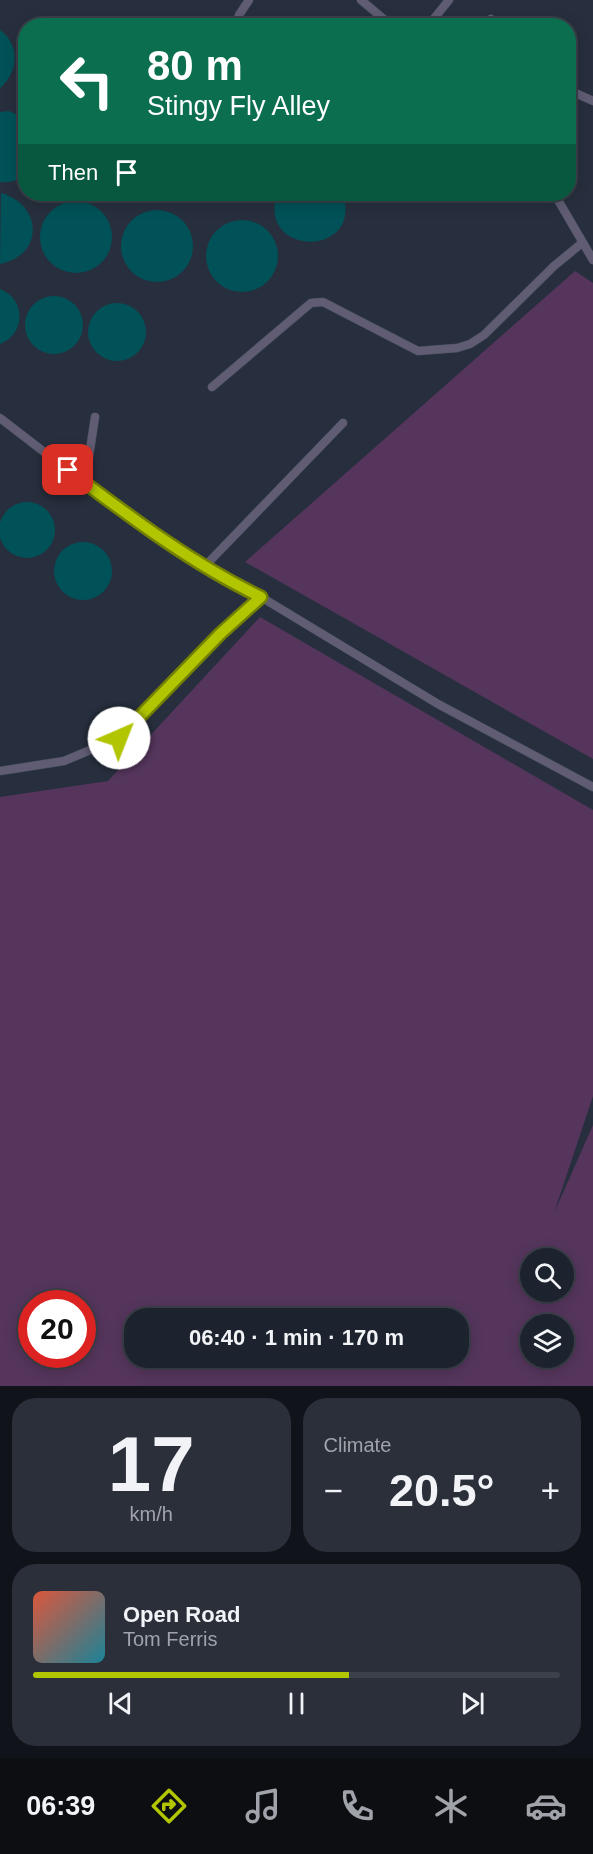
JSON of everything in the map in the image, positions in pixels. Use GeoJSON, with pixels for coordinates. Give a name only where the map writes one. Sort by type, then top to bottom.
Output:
{"type":"FeatureCollection","features":[{"type":"Feature","properties":{"kind":"lane"},"geometry":{"type":"LineString","coordinates":[[238,18],[249,0]]}},
{"type":"Feature","properties":{"kind":"lane"},"geometry":{"type":"LineString","coordinates":[[361,0],[382,18]]}},
{"type":"Feature","properties":{"kind":"lane"},"geometry":{"type":"LineString","coordinates":[[434,18],[449,0]]}},
{"type":"Feature","properties":{"kind":"lane"},"geometry":{"type":"LineString","coordinates":[[576,92],[593,101]]}},
{"type":"Feature","properties":{"kind":"lane"},"geometry":{"type":"LineString","coordinates":[[559,201],[593,260]]}},
{"type":"Feature","properties":{"kind":"lane"},"geometry":{"type":"LineString","coordinates":[[212,387],[311,303],[323,302],[418,351],[470,345],[484,335],[554,266],[582,243]]}},
{"type":"Feature","properties":{"kind":"lane"},"geometry":{"type":"LineString","coordinates":[[85,483],[95,417]]}},
{"type":"Feature","properties":{"kind":"lane"},"geometry":{"type":"LineString","coordinates":[[0,418],[138,523],[232,583],[261,597],[438,705],[593,787]]}},
{"type":"Feature","properties":{"kind":"lane"},"geometry":{"type":"LineString","coordinates":[[205,566],[343,423]]}},
{"type":"Feature","properties":{"kind":"lane"},"geometry":{"type":"LineString","coordinates":[[0,771],[64,761],[119,738],[220,634],[261,597]]}},
{"type":"Feature","properties":{"kind":"shaded area"},"geometry":{"type":"Polygon","coordinates":[[[0,30],[11,43],[15,59],[11,75],[0,88],[0,30]]]}},
{"type":"Feature","properties":{"kind":"shaded area"},"geometry":{"type":"Polygon","coordinates":[[[9,111],[18,115],[18,179],[7,182],[0,182],[0,112],[9,111]]]}},
{"type":"Feature","properties":{"kind":"shaded area"},"geometry":{"type":"Polygon","coordinates":[[[1,193],[15,199],[25,208],[31,218],[33,230],[31,241],[25,251],[14,259],[0,264],[1,193]]]}},
{"type":"Feature","properties":{"kind":"shaded area"},"geometry":{"type":"Polygon","coordinates":[[[76,201],[96,207],[106,217],[112,237],[106,257],[96,267],[76,273],[56,267],[46,257],[40,237],[46,217],[56,207],[76,201]]]}},
{"type":"Feature","properties":{"kind":"shaded area"},"geometry":{"type":"Polygon","coordinates":[[[276,201],[344,201],[345,215],[338,230],[326,239],[310,242],[294,239],[282,230],[275,215],[276,201]]]}},
{"type":"Feature","properties":{"kind":"shaded area"},"geometry":{"type":"Polygon","coordinates":[[[157,210],[177,216],[187,226],[193,246],[187,266],[177,276],[157,282],[137,276],[127,266],[121,246],[127,226],[137,216],[157,210]]]}},
{"type":"Feature","properties":{"kind":"shaded area"},"geometry":{"type":"Polygon","coordinates":[[[242,220],[262,226],[272,236],[278,256],[272,276],[262,286],[242,292],[222,286],[212,276],[206,256],[212,236],[222,226],[242,220]]]}},
{"type":"Feature","properties":{"kind":"shaded area"},"geometry":{"type":"Polygon","coordinates":[[[575,271],[593,283],[593,759],[245,562],[575,271]]]}},
{"type":"Feature","properties":{"kind":"shaded area"},"geometry":{"type":"Polygon","coordinates":[[[0,289],[15,300],[20,316],[15,333],[0,344],[0,289]]]}},
{"type":"Feature","properties":{"kind":"shaded area"},"geometry":{"type":"Polygon","coordinates":[[[54,296],[70,301],[78,309],[83,325],[78,341],[70,349],[54,354],[38,349],[30,341],[25,325],[30,309],[38,301],[54,296]]]}},
{"type":"Feature","properties":{"kind":"shaded area"},"geometry":{"type":"Polygon","coordinates":[[[117,303],[133,308],[141,316],[146,332],[141,348],[133,356],[117,361],[101,356],[93,348],[88,332],[93,316],[101,308],[117,303]]]}},
{"type":"Feature","properties":{"kind":"shaded area"},"geometry":{"type":"Polygon","coordinates":[[[21,502],[33,502],[43,506],[51,514],[55,530],[51,546],[43,554],[33,558],[21,558],[11,554],[3,546],[-1,536],[-1,524],[3,514],[11,506],[21,502]]]}},
{"type":"Feature","properties":{"kind":"shaded area"},"geometry":{"type":"Polygon","coordinates":[[[83,542],[99,547],[107,555],[112,571],[107,587],[99,595],[83,600],[67,595],[59,587],[54,571],[59,555],[67,547],[83,542]]]}},
{"type":"Feature","properties":{"kind":"shaded area"},"geometry":{"type":"Polygon","coordinates":[[[260,617],[593,810],[593,1096],[554,1213],[593,1125],[593,1386],[0,1386],[0,797],[108,781],[260,617]]]}},
{"type":"Feature","properties":{"kind":"route"},"geometry":{"type":"LineString","coordinates":[[68,470],[138,523],[232,583],[261,597],[220,634],[119,738]]}}]}
